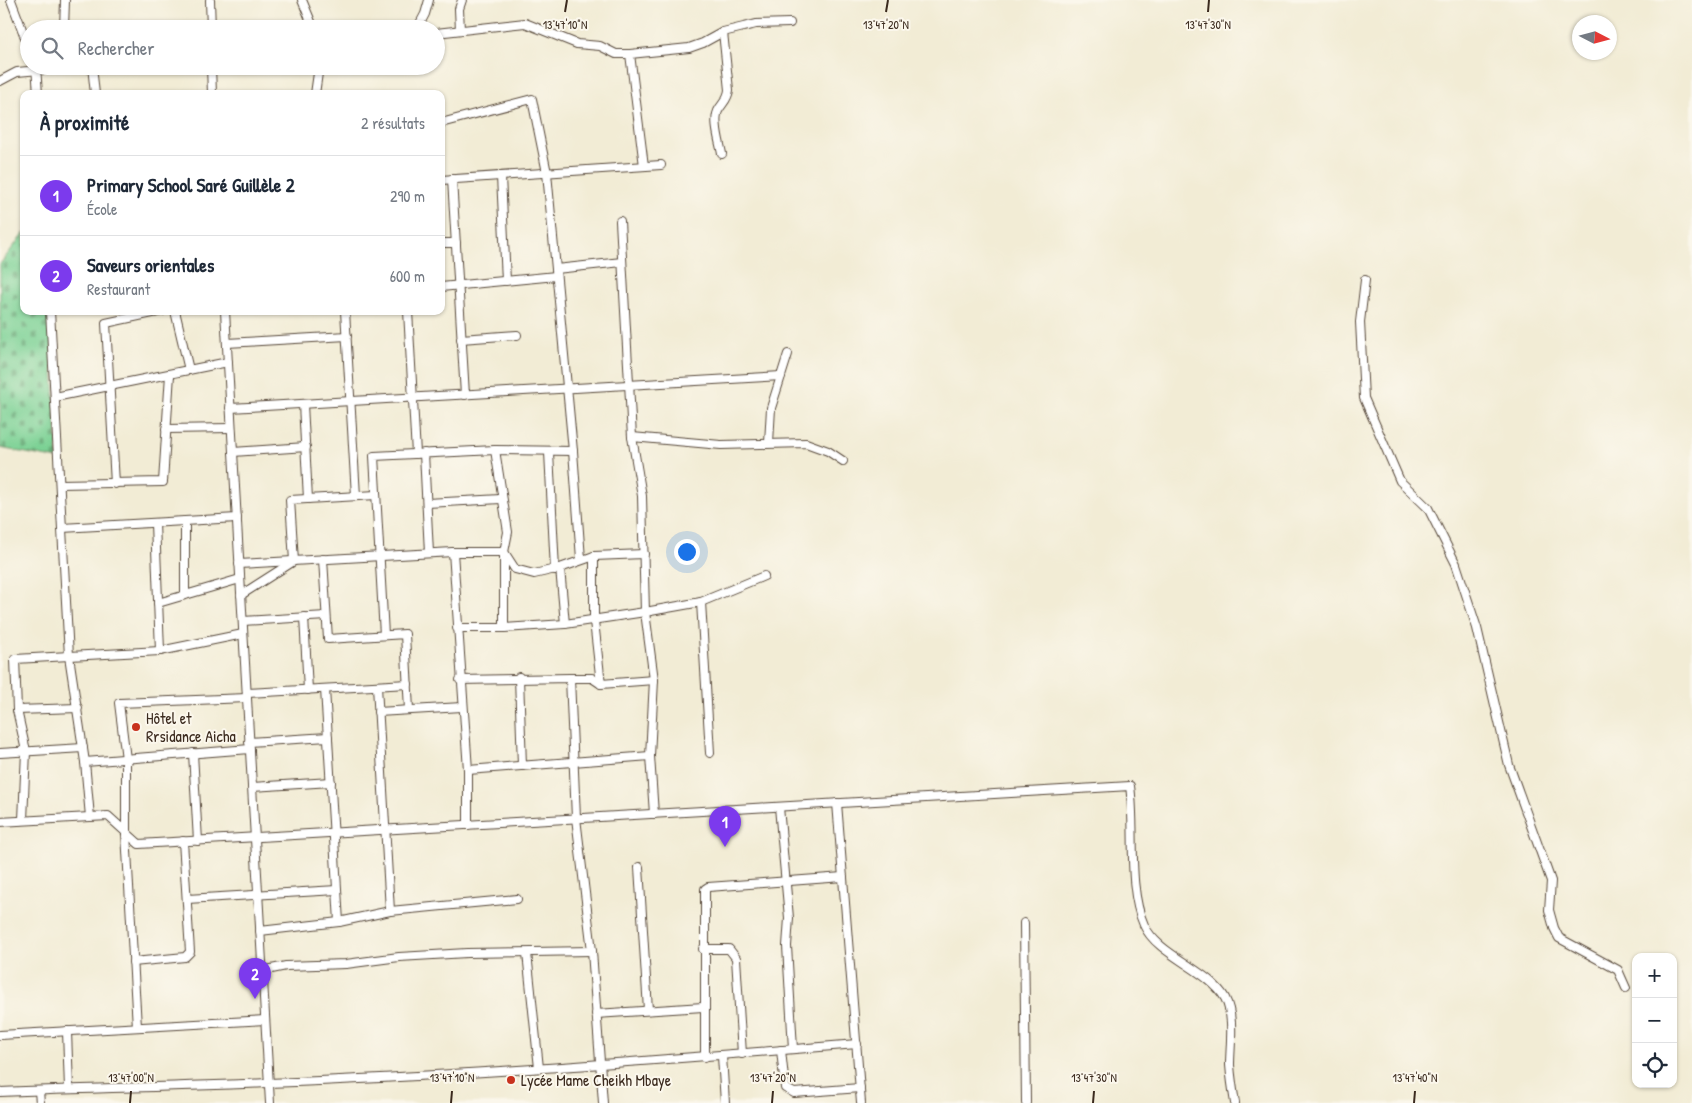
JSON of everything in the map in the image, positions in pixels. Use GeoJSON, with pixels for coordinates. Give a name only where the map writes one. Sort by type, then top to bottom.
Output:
{"type":"FeatureCollection","features":[{"type":"Feature","properties":{"kind":"street"},"geometry":{"type":"LineString","coordinates":[[11,0],[20,24]]}},
{"type":"Feature","properties":{"kind":"street"},"geometry":{"type":"LineString","coordinates":[[64,20],[65,0]]}},
{"type":"Feature","properties":{"kind":"street"},"geometry":{"type":"LineString","coordinates":[[210,0],[211,20]]}},
{"type":"Feature","properties":{"kind":"street"},"geometry":{"type":"LineString","coordinates":[[302,0],[310,20]]}},
{"type":"Feature","properties":{"kind":"street"},"geometry":{"type":"LineString","coordinates":[[421,20],[429,0]]}},
{"type":"Feature","properties":{"kind":"street"},"geometry":{"type":"LineString","coordinates":[[460,30],[459,9],[462,0]]}},
{"type":"Feature","properties":{"kind":"street"},"geometry":{"type":"LineString","coordinates":[[445,32],[526,23],[577,44],[600,46],[622,55],[688,48],[702,44],[723,32],[756,24],[790,23]]}},
{"type":"Feature","properties":{"kind":"street"},"geometry":{"type":"LineString","coordinates":[[722,154],[716,120],[718,111],[728,98],[729,90],[723,32]]}},
{"type":"Feature","properties":{"kind":"street"},"geometry":{"type":"LineString","coordinates":[[630,54],[644,166]]}},
{"type":"Feature","properties":{"kind":"street"},"geometry":{"type":"LineString","coordinates":[[0,81],[20,71]]}},
{"type":"Feature","properties":{"kind":"street"},"geometry":{"type":"LineString","coordinates":[[37,75],[38,90]]}},
{"type":"Feature","properties":{"kind":"street"},"geometry":{"type":"LineString","coordinates":[[93,75],[95,90]]}},
{"type":"Feature","properties":{"kind":"street"},"geometry":{"type":"LineString","coordinates":[[211,75],[212,90]]}},
{"type":"Feature","properties":{"kind":"street"},"geometry":{"type":"LineString","coordinates":[[316,90],[318,75]]}},
{"type":"Feature","properties":{"kind":"street"},"geometry":{"type":"LineString","coordinates":[[445,122],[532,99],[547,173],[573,451],[581,559]]}},
{"type":"Feature","properties":{"kind":"street"},"geometry":{"type":"LineString","coordinates":[[445,180],[661,165]]}},
{"type":"Feature","properties":{"kind":"street"},"geometry":{"type":"LineString","coordinates":[[500,176],[506,281]]}},
{"type":"Feature","properties":{"kind":"street"},"geometry":{"type":"LineString","coordinates":[[452,179],[465,395]]}},
{"type":"Feature","properties":{"kind":"street"},"geometry":{"type":"LineString","coordinates":[[620,221],[632,437],[642,496],[645,612],[654,680],[650,756],[654,814]]}},
{"type":"Feature","properties":{"kind":"street"},"geometry":{"type":"LineString","coordinates":[[445,243],[456,243]]}},
{"type":"Feature","properties":{"kind":"street"},"geometry":{"type":"LineString","coordinates":[[445,287],[506,281],[622,262]]}},
{"type":"Feature","properties":{"kind":"street"},"geometry":{"type":"LineString","coordinates":[[1365,280],[1360,322],[1364,398],[1400,481],[1428,508],[1456,564],[1477,628],[1509,765],[1551,881],[1549,910],[1554,928],[1559,938],[1618,970],[1626,988]]}},
{"type":"Feature","properties":{"kind":"street"},"geometry":{"type":"LineString","coordinates":[[50,315],[69,656],[78,708],[90,817]]}},
{"type":"Feature","properties":{"kind":"street"},"geometry":{"type":"LineString","coordinates":[[115,484],[106,324],[119,315]]}},
{"type":"Feature","properties":{"kind":"street"},"geometry":{"type":"LineString","coordinates":[[177,315],[189,370]]}},
{"type":"Feature","properties":{"kind":"street"},"geometry":{"type":"LineString","coordinates":[[225,315],[270,1103]]}},
{"type":"Feature","properties":{"kind":"street"},"geometry":{"type":"LineString","coordinates":[[345,315],[356,496]]}},
{"type":"Feature","properties":{"kind":"street"},"geometry":{"type":"LineString","coordinates":[[408,315],[413,398],[427,504],[430,553]]}},
{"type":"Feature","properties":{"kind":"street"},"geometry":{"type":"LineString","coordinates":[[461,338],[517,335]]}},
{"type":"Feature","properties":{"kind":"street"},"geometry":{"type":"LineString","coordinates":[[227,343],[347,336]]}},
{"type":"Feature","properties":{"kind":"street"},"geometry":{"type":"LineString","coordinates":[[769,443],[771,408],[788,354]]}},
{"type":"Feature","properties":{"kind":"street"},"geometry":{"type":"LineString","coordinates":[[55,397],[228,362]]}},
{"type":"Feature","properties":{"kind":"street"},"geometry":{"type":"LineString","coordinates":[[60,484],[162,482],[170,374]]}},
{"type":"Feature","properties":{"kind":"street"},"geometry":{"type":"LineString","coordinates":[[230,408],[781,376]]}},
{"type":"Feature","properties":{"kind":"street"},"geometry":{"type":"LineString","coordinates":[[303,404],[308,499]]}},
{"type":"Feature","properties":{"kind":"street"},"geometry":{"type":"LineString","coordinates":[[166,429],[232,428]]}},
{"type":"Feature","properties":{"kind":"street"},"geometry":{"type":"LineString","coordinates":[[632,437],[721,445],[806,443],[828,451],[844,461]]}},
{"type":"Feature","properties":{"kind":"street"},"geometry":{"type":"LineString","coordinates":[[233,452],[306,448]]}},
{"type":"Feature","properties":{"kind":"street"},"geometry":{"type":"LineString","coordinates":[[384,635],[374,456],[495,450],[573,451]]}},
{"type":"Feature","properties":{"kind":"street"},"geometry":{"type":"LineString","coordinates":[[495,450],[501,498],[508,532],[504,552],[504,628]]}},
{"type":"Feature","properties":{"kind":"street"},"geometry":{"type":"LineString","coordinates":[[549,452],[558,569],[565,624]]}},
{"type":"Feature","properties":{"kind":"street"},"geometry":{"type":"LineString","coordinates":[[294,561],[290,500],[376,495]]}},
{"type":"Feature","properties":{"kind":"street"},"geometry":{"type":"LineString","coordinates":[[427,504],[501,498]]}},
{"type":"Feature","properties":{"kind":"street"},"geometry":{"type":"LineString","coordinates":[[62,528],[237,518]]}},
{"type":"Feature","properties":{"kind":"street"},"geometry":{"type":"LineString","coordinates":[[185,521],[185,595]]}},
{"type":"Feature","properties":{"kind":"street"},"geometry":{"type":"LineString","coordinates":[[155,523],[160,651]]}},
{"type":"Feature","properties":{"kind":"street"},"geometry":{"type":"LineString","coordinates":[[453,552],[460,680],[468,770],[468,825]]}},
{"type":"Feature","properties":{"kind":"street"},"geometry":{"type":"LineString","coordinates":[[504,552],[515,569],[534,574],[558,569],[581,559],[594,556],[644,554]]}},
{"type":"Feature","properties":{"kind":"street"},"geometry":{"type":"LineString","coordinates":[[239,564],[430,553],[504,552]]}},
{"type":"Feature","properties":{"kind":"street"},"geometry":{"type":"LineString","coordinates":[[594,556],[594,620],[601,684]]}},
{"type":"Feature","properties":{"kind":"street"},"geometry":{"type":"LineString","coordinates":[[323,559],[328,639],[405,634],[409,710]]}},
{"type":"Feature","properties":{"kind":"street"},"geometry":{"type":"LineString","coordinates":[[241,596],[294,561]]}},
{"type":"Feature","properties":{"kind":"street"},"geometry":{"type":"LineString","coordinates":[[457,628],[504,628],[565,624],[645,612],[701,602],[764,576]]}},
{"type":"Feature","properties":{"kind":"street"},"geometry":{"type":"LineString","coordinates":[[158,603],[240,579]]}},
{"type":"Feature","properties":{"kind":"street"},"geometry":{"type":"LineString","coordinates":[[701,602],[710,754]]}},
{"type":"Feature","properties":{"kind":"street"},"geometry":{"type":"LineString","coordinates":[[242,621],[326,616]]}},
{"type":"Feature","properties":{"kind":"street"},"geometry":{"type":"LineString","coordinates":[[304,617],[308,690]]}},
{"type":"Feature","properties":{"kind":"street"},"geometry":{"type":"LineString","coordinates":[[23,820],[26,752],[17,710],[14,659],[160,651],[243,634]]}},
{"type":"Feature","properties":{"kind":"street"},"geometry":{"type":"LineString","coordinates":[[460,680],[519,677],[592,678],[601,684],[654,680]]}},
{"type":"Feature","properties":{"kind":"street"},"geometry":{"type":"LineString","coordinates":[[519,677],[522,766]]}},
{"type":"Feature","properties":{"kind":"street"},"geometry":{"type":"LineString","coordinates":[[570,678],[572,762],[576,818],[592,951],[602,1103]]}},
{"type":"Feature","properties":{"kind":"street"},"geometry":{"type":"LineString","coordinates":[[137,1027],[126,833],[126,759],[119,703],[408,684]]}},
{"type":"Feature","properties":{"kind":"street"},"geometry":{"type":"LineString","coordinates":[[377,686],[390,911]]}},
{"type":"Feature","properties":{"kind":"street"},"geometry":{"type":"LineString","coordinates":[[326,689],[339,922]]}},
{"type":"Feature","properties":{"kind":"street"},"geometry":{"type":"LineString","coordinates":[[378,712],[462,707]]}},
{"type":"Feature","properties":{"kind":"street"},"geometry":{"type":"LineString","coordinates":[[17,710],[78,708]]}},
{"type":"Feature","properties":{"kind":"street"},"geometry":{"type":"LineString","coordinates":[[85,762],[193,753],[328,737]]}},
{"type":"Feature","properties":{"kind":"street"},"geometry":{"type":"LineString","coordinates":[[0,752],[83,748]]}},
{"type":"Feature","properties":{"kind":"street"},"geometry":{"type":"LineString","coordinates":[[193,753],[198,841]]}},
{"type":"Feature","properties":{"kind":"street"},"geometry":{"type":"LineString","coordinates":[[468,770],[650,756]]}},
{"type":"Feature","properties":{"kind":"street"},"geometry":{"type":"LineString","coordinates":[[252,787],[331,782]]}},
{"type":"Feature","properties":{"kind":"street"},"geometry":{"type":"LineString","coordinates":[[0,822],[108,816],[139,844],[1130,786],[1136,887],[1140,914],[1144,926],[1152,937],[1212,985],[1224,998],[1230,1015],[1230,1068],[1235,1103]]}},
{"type":"Feature","properties":{"kind":"street"},"geometry":{"type":"LineString","coordinates":[[837,803],[861,1103]]}},
{"type":"Feature","properties":{"kind":"street"},"geometry":{"type":"LineString","coordinates":[[779,806],[789,918],[787,946],[793,1049]]}},
{"type":"Feature","properties":{"kind":"street"},"geometry":{"type":"LineString","coordinates":[[133,962],[185,957],[190,952],[183,842]]}},
{"type":"Feature","properties":{"kind":"street"},"geometry":{"type":"LineString","coordinates":[[638,866],[648,1010]]}},
{"type":"Feature","properties":{"kind":"street"},"geometry":{"type":"LineString","coordinates":[[705,1058],[703,1007],[704,889],[708,887],[843,877]]}},
{"type":"Feature","properties":{"kind":"street"},"geometry":{"type":"LineString","coordinates":[[187,899],[337,890]]}},
{"type":"Feature","properties":{"kind":"street"},"geometry":{"type":"LineString","coordinates":[[260,931],[339,922],[390,911],[517,899]]}},
{"type":"Feature","properties":{"kind":"street"},"geometry":{"type":"LineString","coordinates":[[1024,923],[1026,1103]]}},
{"type":"Feature","properties":{"kind":"street"},"geometry":{"type":"LineString","coordinates":[[703,948],[729,949],[736,958],[742,1054]]}},
{"type":"Feature","properties":{"kind":"street"},"geometry":{"type":"LineString","coordinates":[[262,971],[286,966],[346,964],[399,957],[467,953],[592,951]]}},
{"type":"Feature","properties":{"kind":"street"},"geometry":{"type":"LineString","coordinates":[[527,953],[539,1068]]}},
{"type":"Feature","properties":{"kind":"street"},"geometry":{"type":"LineString","coordinates":[[596,1014],[703,1007]]}},
{"type":"Feature","properties":{"kind":"street"},"geometry":{"type":"LineString","coordinates":[[0,1035],[265,1020]]}},
{"type":"Feature","properties":{"kind":"street"},"geometry":{"type":"LineString","coordinates":[[67,1031],[69,1089]]}},
{"type":"Feature","properties":{"kind":"street"},"geometry":{"type":"LineString","coordinates":[[0,1092],[269,1083],[600,1065],[705,1058],[857,1044]]}},
{"type":"Feature","properties":{"kind":"street"},"geometry":{"type":"LineString","coordinates":[[781,1050],[785,1088],[788,1091],[794,1093],[860,1088]]}},
{"type":"Feature","properties":{"kind":"street"},"geometry":{"type":"LineString","coordinates":[[722,1056],[725,1103]]}},
{"type":"Feature","properties":{"kind":"street"},"geometry":{"type":"LineString","coordinates":[[40,1090],[40,1103]]}},
{"type":"Feature","properties":{"kind":"green space"},"geometry":{"type":"Polygon","coordinates":[[[20,238],[20,315],[50,315],[58,459],[0,448],[0,264],[20,238]]]}},
{"type":"Feature","properties":{"kind":"place","name":"Hôtel et Rrsidance Aicha"},"geometry":{"type":"Point","coordinates":[136,727]}},
{"type":"Feature","properties":{"kind":"place","name":"Primary School Saré Guillèle 2"},"geometry":{"type":"Point","coordinates":[725,847]}},
{"type":"Feature","properties":{"kind":"place","name":"Saveurs orientales"},"geometry":{"type":"Point","coordinates":[255,999]}},
{"type":"Feature","properties":{"kind":"place","name":"Lycée Mame Cheikh Mbaye"},"geometry":{"type":"Point","coordinates":[511,1080]}}]}
